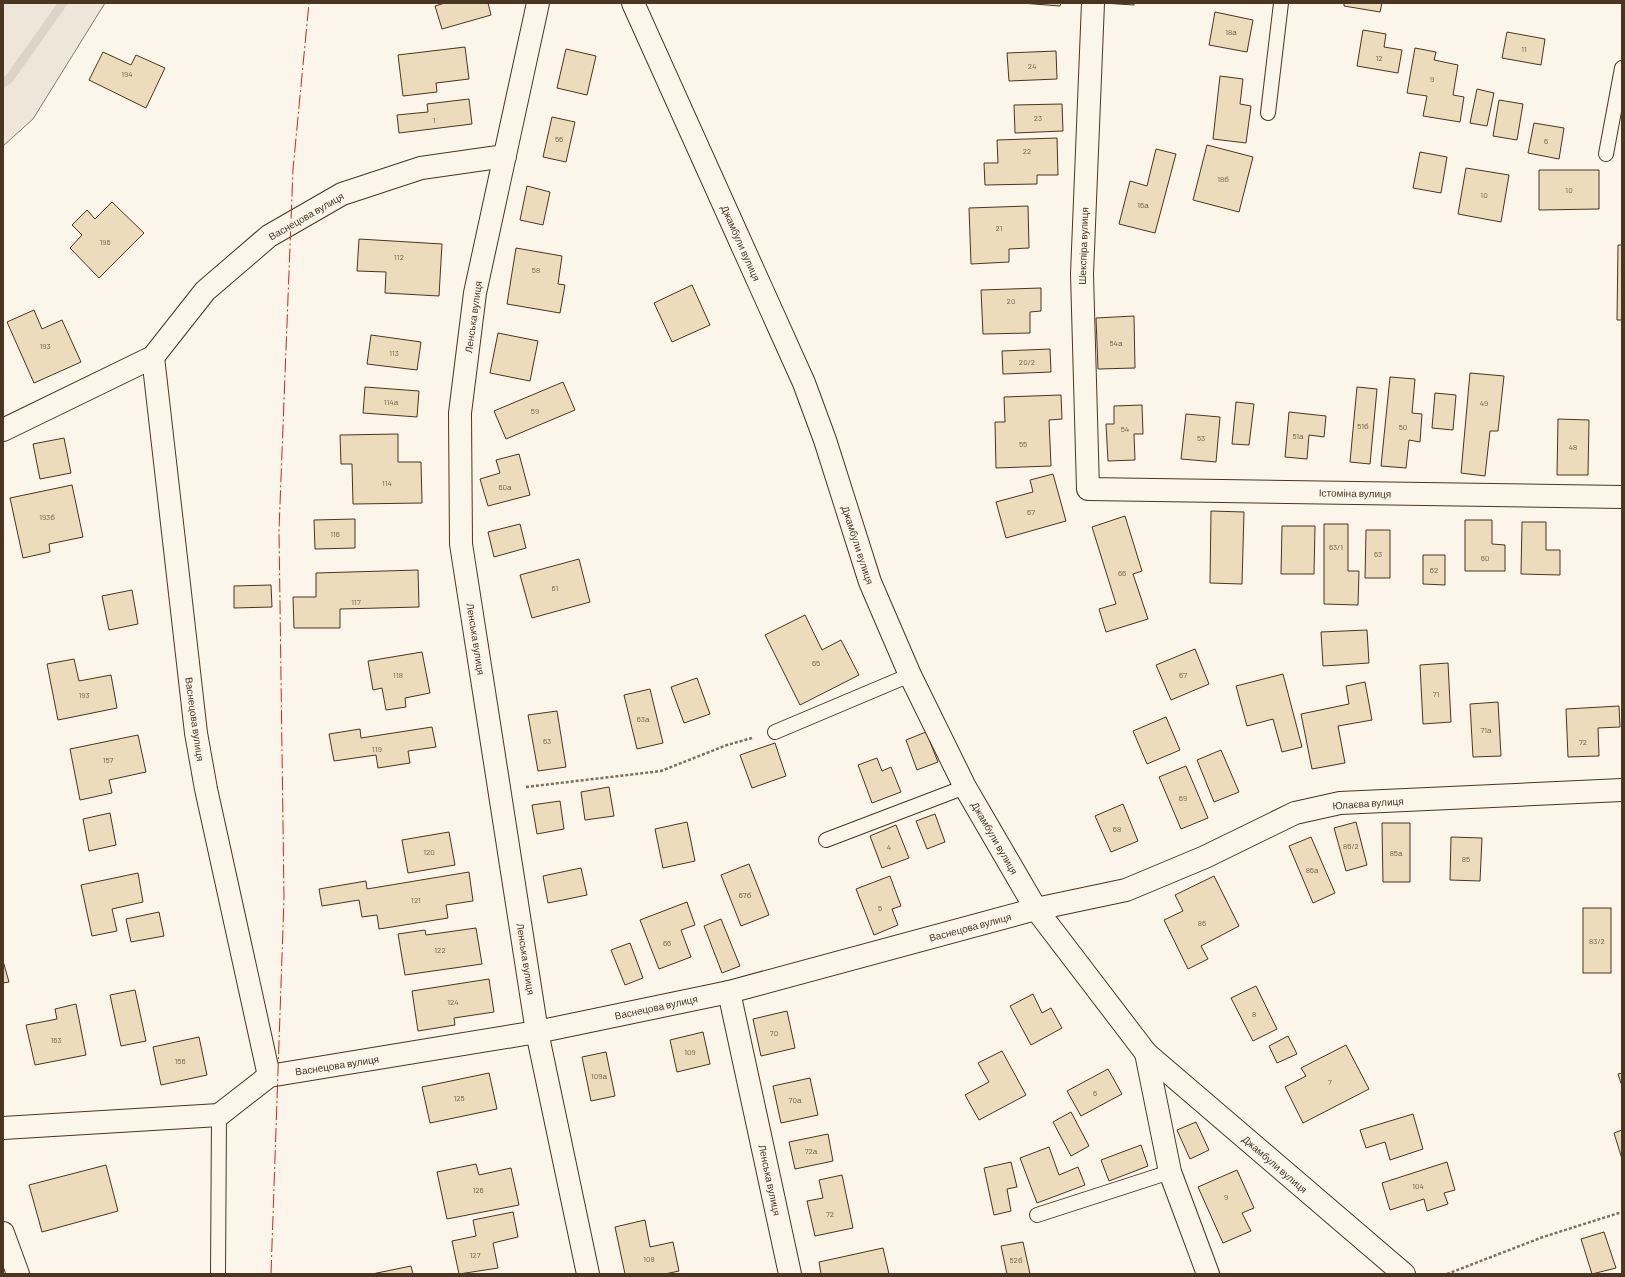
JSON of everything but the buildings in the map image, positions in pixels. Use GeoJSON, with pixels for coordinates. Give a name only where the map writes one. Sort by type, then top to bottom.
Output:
{"type":"FeatureCollection","features":[{"type":"Feature","properties":{"kind":"street","name":"Ленська вулиця"},"geometry":{"type":"LineString","coordinates":[[538,3],[475,293],[460,412],[461,544],[537,1032],[588,1274]]}},
{"type":"Feature","properties":{"kind":"street","name":"Джамбули вулиця"},"geometry":{"type":"LineString","coordinates":[[633,3],[804,382],[825,440],[870,582],[910,675],[965,786],[1036,909],[1146,1053],[1404,1274]]}},
{"type":"Feature","properties":{"kind":"street","name":"Шекспіра вулиця"},"geometry":{"type":"LineString","coordinates":[[1088,489],[1082,274],[1093,3]]}},
{"type":"Feature","properties":{"kind":"street","name":"Васнецова вулиця"},"geometry":{"type":"LineString","coordinates":[[3,430],[153,357],[205,291],[275,232],[342,194],[421,168],[505,156]]}},
{"type":"Feature","properties":{"kind":"street","name":"Васнецова вулиця"},"geometry":{"type":"LineString","coordinates":[[153,357],[196,733],[206,789],[269,1076]]}},
{"type":"Feature","properties":{"kind":"street","name":"Істоміна вулиця"},"geometry":{"type":"LineString","coordinates":[[1088,489],[1622,497]]}},
{"type":"Feature","properties":{"kind":"street","name":"Юлаєва вулиця"},"geometry":{"type":"LineString","coordinates":[[1036,909],[1126,890],[1205,857],[1296,813],[1340,803],[1622,790]]}},
{"type":"Feature","properties":{"kind":"street","name":"Васнецова вулиця"},"geometry":{"type":"LineString","coordinates":[[219,1115],[269,1076],[537,1032],[729,992],[1036,909]]}},
{"type":"Feature","properties":{"kind":"street","name":"Ленська вулиця"},"geometry":{"type":"LineString","coordinates":[[729,992],[790,1274]]}},
{"type":"Feature","properties":{"kind":"street","name":"Джамбули вулиця"},"geometry":{"type":"LineString","coordinates":[[1146,1053],[1170,1172],[1208,1274]]}},
{"type":"Feature","properties":{"kind":"street"},"geometry":{"type":"LineString","coordinates":[[3,1128],[219,1115]]}},
{"type":"Feature","properties":{"kind":"street"},"geometry":{"type":"LineString","coordinates":[[3,1233],[11,1251],[18,1274]]}},
{"type":"Feature","properties":{"kind":"lane"},"geometry":{"type":"LineString","coordinates":[[1268,113],[1281,3]]}},
{"type":"Feature","properties":{"kind":"lane"},"geometry":{"type":"LineString","coordinates":[[1606,154],[1622,68]]}},
{"type":"Feature","properties":{"kind":"lane"},"geometry":{"type":"LineString","coordinates":[[775,732],[910,675]]}},
{"type":"Feature","properties":{"kind":"lane"},"geometry":{"type":"LineString","coordinates":[[826,840],[965,786]]}},
{"type":"Feature","properties":{"kind":"lane"},"geometry":{"type":"LineString","coordinates":[[218,1274],[219,1115]]}},
{"type":"Feature","properties":{"kind":"lane"},"geometry":{"type":"LineString","coordinates":[[1037,1215],[1170,1172]]}},
{"type":"Feature","properties":{"kind":"path"},"geometry":{"type":"LineString","coordinates":[[500,790],[661,771],[727,745],[775,732]]}},
{"type":"Feature","properties":{"kind":"path"},"geometry":{"type":"LineString","coordinates":[[1447,1274],[1543,1237],[1622,1212]]}},
{"type":"Feature","properties":{"kind":"shaded area"},"geometry":{"type":"Polygon","coordinates":[[[3,3],[105,3],[33,119],[3,146],[3,3]]]}},
{"type":"Feature","properties":{"kind":"waterway"},"geometry":{"type":"LineString","coordinates":[[3,83],[9,79],[63,3]]}},
{"type":"Feature","properties":{"kind":"power"},"geometry":{"type":"LineString","coordinates":[[271,1274],[284,898],[279,530],[293,169],[309,3]]}}]}
